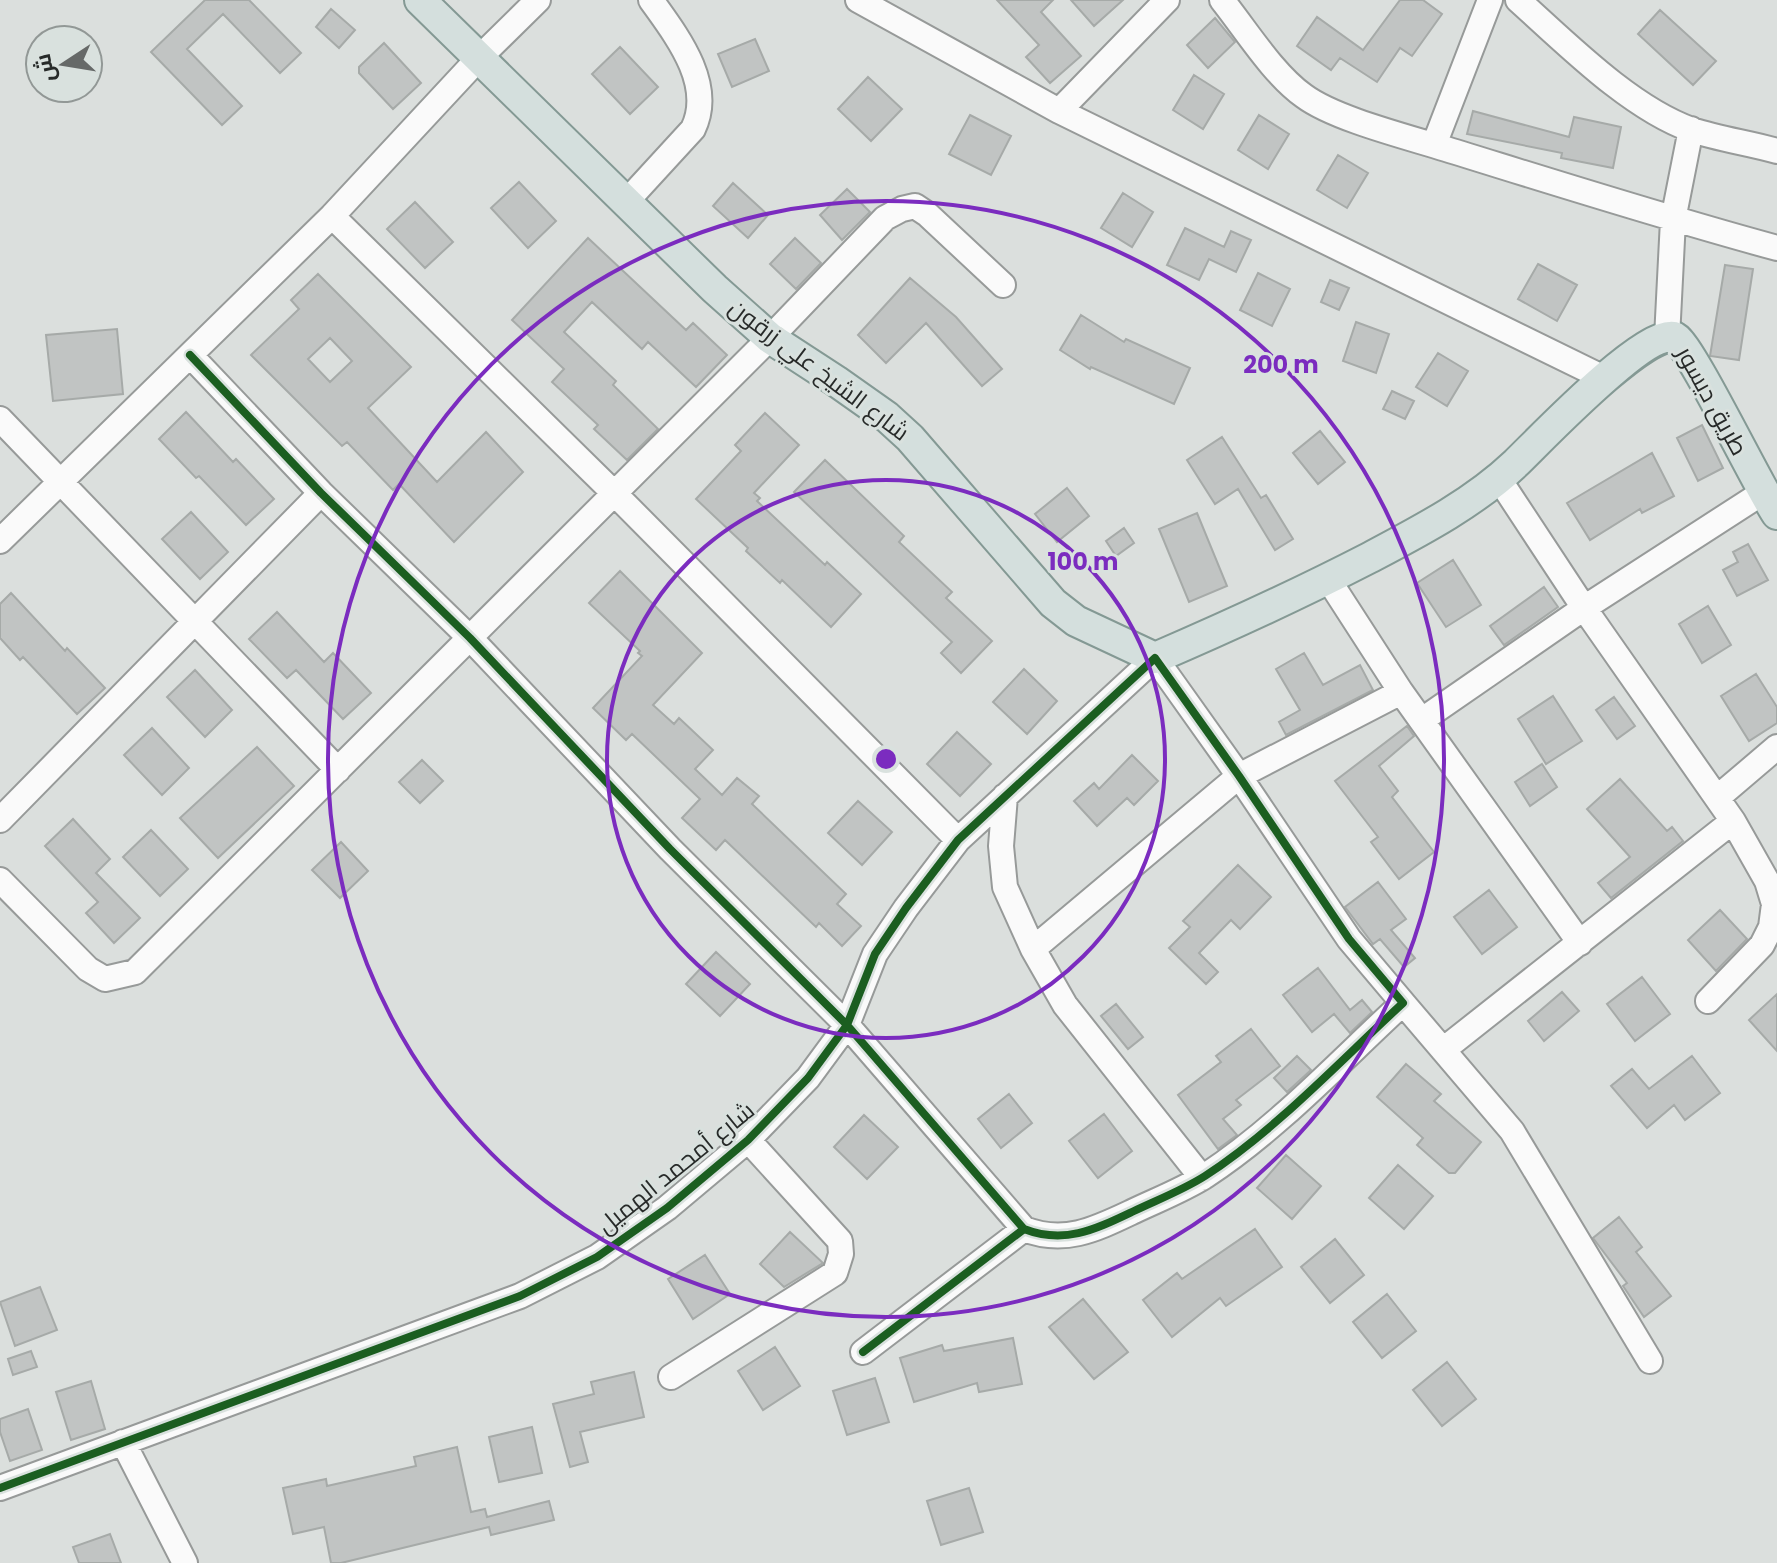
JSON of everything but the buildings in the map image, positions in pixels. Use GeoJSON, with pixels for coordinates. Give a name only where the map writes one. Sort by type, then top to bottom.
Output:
{"type":"FeatureCollection","features":[{"type":"Feature","properties":{"kind":"main road","name":"شارع الشيخ علي زرقون"},"geometry":{"type":"LineString","coordinates":[[420,0],[715,289],[770,338],[887,417],[910,438],[1053,603],[1076,621],[1155,658]]}},
{"type":"Feature","properties":{"kind":"main road"},"geometry":{"type":"LineString","coordinates":[[1155,658],[1328,579],[1420,531],[1499,479],[1619,364],[1642,347],[1667,338]]}},
{"type":"Feature","properties":{"kind":"main road","name":"طريق ديسور"},"geometry":{"type":"LineString","coordinates":[[1667,338],[1679,339],[1695,362],[1770,503]]}},
{"type":"Feature","properties":{"kind":"street"},"geometry":{"type":"LineString","coordinates":[[0,541],[332,216],[478,59],[538,0]]}},
{"type":"Feature","properties":{"kind":"street"},"geometry":{"type":"LineString","coordinates":[[626,202],[693,129],[700,116],[696,76],[677,37],[651,0]]}},
{"type":"Feature","properties":{"kind":"street"},"geometry":{"type":"LineString","coordinates":[[858,0],[1059,111],[1606,379]]}},
{"type":"Feature","properties":{"kind":"street"},"geometry":{"type":"LineString","coordinates":[[1059,111],[1167,0]]}},
{"type":"Feature","properties":{"kind":"street"},"geometry":{"type":"LineString","coordinates":[[1222,0],[1273,64],[1304,96],[1347,116],[1673,220],[1777,248]]}},
{"type":"Feature","properties":{"kind":"street"},"geometry":{"type":"LineString","coordinates":[[1434,145],[1490,0]]}},
{"type":"Feature","properties":{"kind":"street"},"geometry":{"type":"LineString","coordinates":[[1518,0],[1639,102],[1691,129],[1777,151]]}},
{"type":"Feature","properties":{"kind":"street"},"geometry":{"type":"LineString","coordinates":[[1667,338],[1673,220],[1691,129]]}},
{"type":"Feature","properties":{"kind":"street"},"geometry":{"type":"LineString","coordinates":[[0,880],[88,969],[105,979],[135,972],[770,338],[885,218],[915,206],[1003,285]]}},
{"type":"Feature","properties":{"kind":"street"},"geometry":{"type":"LineString","coordinates":[[332,216],[614,493],[958,840]]}},
{"type":"Feature","properties":{"kind":"street"},"geometry":{"type":"LineString","coordinates":[[190,355],[321,493],[470,638],[670,849],[847,1025],[1024,1229],[1044,1237],[1068,1236],[1110,1223],[1202,1178],[1246,1146],[1403,1003]]}},
{"type":"Feature","properties":{"kind":"street"},"geometry":{"type":"LineString","coordinates":[[0,419],[338,770]]}},
{"type":"Feature","properties":{"kind":"street"},"geometry":{"type":"LineString","coordinates":[[1499,479],[1584,608],[1733,821],[1767,881],[1774,904],[1771,927],[1762,945],[1708,1001]]}},
{"type":"Feature","properties":{"kind":"street"},"geometry":{"type":"LineString","coordinates":[[0,820],[321,493]]}},
{"type":"Feature","properties":{"kind":"street"},"geometry":{"type":"LineString","coordinates":[[1422,720],[1584,608],[1770,503]]}},
{"type":"Feature","properties":{"kind":"street"},"geometry":{"type":"LineString","coordinates":[[1328,579],[1401,692],[1580,943]]}},
{"type":"Feature","properties":{"kind":"street"},"geometry":{"type":"LineString","coordinates":[[1155,658],[1349,939],[1512,1131],[1650,1361]]}},
{"type":"Feature","properties":{"kind":"street","name":"شارع أمحمد الهميل"},"geometry":{"type":"LineString","coordinates":[[0,1488],[520,1296],[597,1257],[667,1208],[748,1140],[808,1078],[847,1025],[875,954],[958,840],[1155,658]]}},
{"type":"Feature","properties":{"kind":"street"},"geometry":{"type":"LineString","coordinates":[[1033,949],[1239,776],[1401,692]]}},
{"type":"Feature","properties":{"kind":"street"},"geometry":{"type":"LineString","coordinates":[[1717,798],[1777,747]]}},
{"type":"Feature","properties":{"kind":"street"},"geometry":{"type":"LineString","coordinates":[[1005,796],[1001,846],[1005,887],[1033,949],[1065,1005],[1202,1178]]}},
{"type":"Feature","properties":{"kind":"street"},"geometry":{"type":"LineString","coordinates":[[1443,1050],[1733,821]]}},
{"type":"Feature","properties":{"kind":"street"},"geometry":{"type":"LineString","coordinates":[[671,1377],[835,1273],[839,1264],[840,1241],[748,1140]]}},
{"type":"Feature","properties":{"kind":"street"},"geometry":{"type":"LineString","coordinates":[[863,1352],[1024,1229]]}},
{"type":"Feature","properties":{"kind":"street"},"geometry":{"type":"LineString","coordinates":[[123,1442],[185,1563]]}},
{"type":"Feature","properties":{"kind":"cycle path"},"geometry":{"type":"LineString","coordinates":[[190,355],[321,493],[470,638],[670,849],[847,1025],[1024,1229],[863,1352]]}},
{"type":"Feature","properties":{"kind":"cycle path"},"geometry":{"type":"LineString","coordinates":[[0,1488],[520,1296],[597,1257],[667,1208],[748,1140],[808,1078],[847,1025],[875,954],[958,840],[1155,658],[1349,939],[1403,1003],[1283,1116],[1197,1181],[1107,1224],[1080,1233],[1053,1235],[1024,1229]]}}]}
